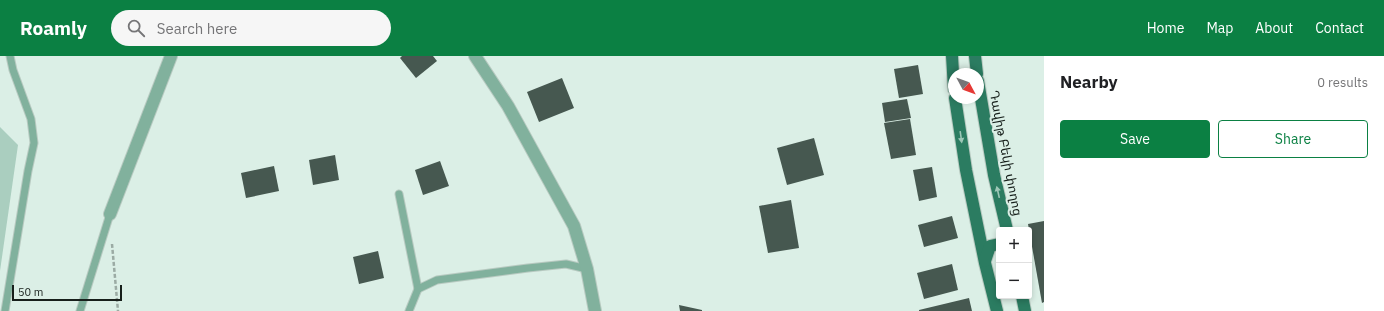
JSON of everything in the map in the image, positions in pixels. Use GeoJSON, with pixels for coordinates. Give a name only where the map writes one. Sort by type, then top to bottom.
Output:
{"type":"FeatureCollection","features":[{"type":"Feature","properties":{"kind":"main road"},"geometry":{"type":"LineString","coordinates":[[952,56],[953,68]]}},
{"type":"Feature","properties":{"kind":"main road"},"geometry":{"type":"LineString","coordinates":[[974,56],[976,68]]}},
{"type":"Feature","properties":{"kind":"main road"},"geometry":{"type":"LineString","coordinates":[[956,104],[966,170],[985,263],[997,311]]}},
{"type":"Feature","properties":{"kind":"main road","name":"Դավիթ Բեկի փողոց"},"geometry":{"type":"LineString","coordinates":[[982,104],[994,176],[1006,227]]}},
{"type":"Feature","properties":{"kind":"main road"},"geometry":{"type":"LineString","coordinates":[[985,263],[990,246],[996,245]]}},
{"type":"Feature","properties":{"kind":"main road"},"geometry":{"type":"LineString","coordinates":[[1023,299],[1025,311]]}},
{"type":"Feature","properties":{"kind":"street"},"geometry":{"type":"LineString","coordinates":[[110,214],[172,56]]}},
{"type":"Feature","properties":{"kind":"street"},"geometry":{"type":"LineString","coordinates":[[475,56],[508,106],[574,226],[587,269],[594,311]]}},
{"type":"Feature","properties":{"kind":"lane"},"geometry":{"type":"LineString","coordinates":[[5,311],[28,170],[34,143],[31,119],[13,70],[10,56]]}},
{"type":"Feature","properties":{"kind":"lane"},"geometry":{"type":"LineString","coordinates":[[399,194],[418,289],[409,311]]}},
{"type":"Feature","properties":{"kind":"lane"},"geometry":{"type":"LineString","coordinates":[[80,311],[110,214]]}},
{"type":"Feature","properties":{"kind":"lane"},"geometry":{"type":"LineString","coordinates":[[418,289],[437,280],[528,268],[566,264],[587,269]]}},
{"type":"Feature","properties":{"kind":"path"},"geometry":{"type":"LineString","coordinates":[[112,236],[118,311]]}},
{"type":"Feature","properties":{"kind":"green space"},"geometry":{"type":"Polygon","coordinates":[[[0,127],[18,145],[0,271],[0,127]]]}},
{"type":"Feature","properties":{"kind":"building"},"geometry":{"type":"Polygon","coordinates":[[[402,56],[433,56],[437,61],[416,78],[400,58],[402,56]]]}},
{"type":"Feature","properties":{"kind":"building"},"geometry":{"type":"Polygon","coordinates":[[[918,65],[923,94],[899,98],[894,69],[918,65]]]}},
{"type":"Feature","properties":{"kind":"building"},"geometry":{"type":"Polygon","coordinates":[[[562,78],[574,108],[539,122],[527,92],[562,78]]]}},
{"type":"Feature","properties":{"kind":"building"},"geometry":{"type":"Polygon","coordinates":[[[907,99],[911,118],[885,122],[882,103],[907,99]]]}},
{"type":"Feature","properties":{"kind":"building"},"geometry":{"type":"Polygon","coordinates":[[[910,119],[916,155],[891,159],[884,123],[910,119]]]}},
{"type":"Feature","properties":{"kind":"building"},"geometry":{"type":"Polygon","coordinates":[[[814,138],[824,175],[787,185],[777,148],[814,138]]]}},
{"type":"Feature","properties":{"kind":"building"},"geometry":{"type":"Polygon","coordinates":[[[335,155],[339,180],[313,185],[309,160],[335,155]]]}},
{"type":"Feature","properties":{"kind":"building"},"geometry":{"type":"Polygon","coordinates":[[[440,161],[449,186],[423,195],[415,170],[440,161]]]}},
{"type":"Feature","properties":{"kind":"building"},"geometry":{"type":"Polygon","coordinates":[[[274,166],[279,191],[246,198],[241,173],[274,166]]]}},
{"type":"Feature","properties":{"kind":"building"},"geometry":{"type":"Polygon","coordinates":[[[932,167],[937,197],[919,201],[913,170],[932,167]]]}},
{"type":"Feature","properties":{"kind":"building"},"geometry":{"type":"Polygon","coordinates":[[[791,200],[799,248],[768,253],[759,206],[791,200]]]}},
{"type":"Feature","properties":{"kind":"building"},"geometry":{"type":"Polygon","coordinates":[[[952,216],[958,238],[924,247],[918,225],[952,216]]]}},
{"type":"Feature","properties":{"kind":"building"},"geometry":{"type":"Polygon","coordinates":[[[1044,221],[1044,302],[1042,303],[1032,247],[1032,227],[1029,227],[1028,224],[1044,221]]]}},
{"type":"Feature","properties":{"kind":"building"},"geometry":{"type":"Polygon","coordinates":[[[378,251],[384,278],[359,284],[353,257],[378,251]]]}},
{"type":"Feature","properties":{"kind":"building"},"geometry":{"type":"Polygon","coordinates":[[[952,264],[958,290],[924,299],[917,273],[952,264]]]}},
{"type":"Feature","properties":{"kind":"building"},"geometry":{"type":"Polygon","coordinates":[[[969,298],[972,311],[919,311],[919,310],[969,298]]]}},
{"type":"Feature","properties":{"kind":"building"},"geometry":{"type":"Polygon","coordinates":[[[679,305],[702,310],[702,311],[680,311],[679,305]]]}}]}
